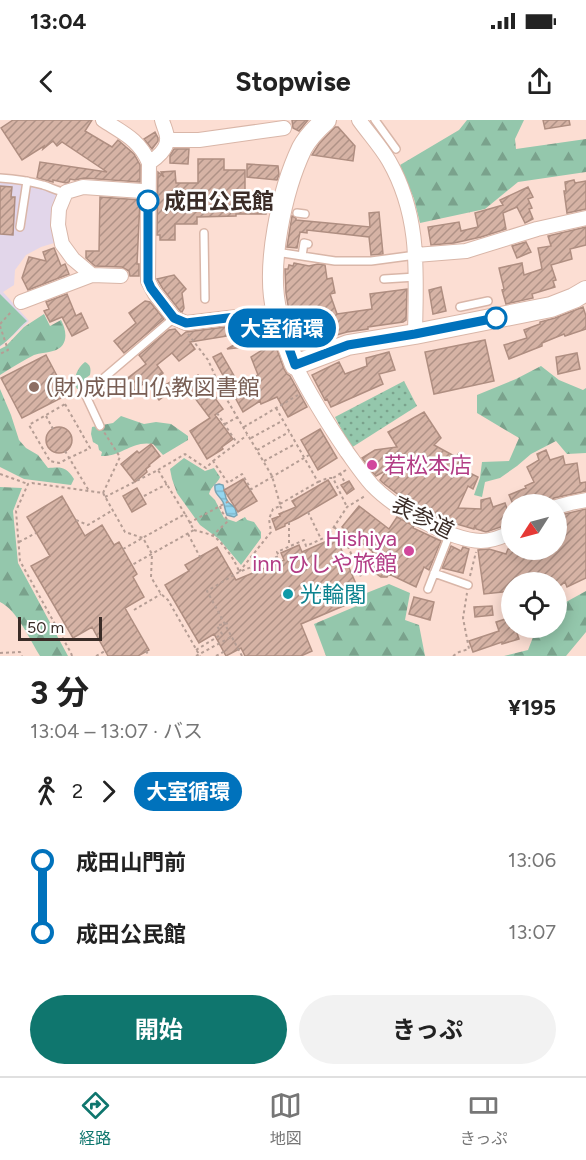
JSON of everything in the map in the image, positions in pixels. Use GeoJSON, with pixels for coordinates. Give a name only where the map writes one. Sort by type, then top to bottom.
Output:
{"type":"FeatureCollection","features":[{"type":"Feature","properties":{"kind":"street"},"geometry":{"type":"LineString","coordinates":[[103,120],[141,147],[149,163],[148,281],[151,288],[180,321],[276,312]]}},
{"type":"Feature","properties":{"kind":"street"},"geometry":{"type":"LineString","coordinates":[[149,163],[162,152],[167,140],[162,120]]}},
{"type":"Feature","properties":{"kind":"street"},"geometry":{"type":"LineString","coordinates":[[326,120],[303,147],[289,184],[289,212],[274,252],[273,278],[276,312],[295,365],[348,345],[415,334],[476,313],[551,307],[586,291]]}},
{"type":"Feature","properties":{"kind":"street"},"geometry":{"type":"LineString","coordinates":[[359,120],[379,137],[404,195],[413,224],[416,255],[415,334]]}},
{"type":"Feature","properties":{"kind":"street"},"geometry":{"type":"LineString","coordinates":[[167,140],[199,140],[284,124],[303,147]]}},
{"type":"Feature","properties":{"kind":"street"},"geometry":{"type":"LineString","coordinates":[[92,275],[73,259],[62,244],[57,225],[59,209],[66,192],[83,188],[142,191],[148,195]]}},
{"type":"Feature","properties":{"kind":"street"},"geometry":{"type":"LineString","coordinates":[[416,255],[466,251],[537,229],[586,218]]}},
{"type":"Feature","properties":{"kind":"street"},"geometry":{"type":"LineString","coordinates":[[21,302],[92,275],[121,276]]}},
{"type":"Feature","properties":{"kind":"street","name":"表参道"},"geometry":{"type":"LineString","coordinates":[[295,365],[355,464],[384,496],[402,509],[441,530],[479,541],[501,536]]}},
{"type":"Feature","properties":{"kind":"street"},"geometry":{"type":"LineString","coordinates":[[567,503],[586,500]]}},
{"type":"Feature","properties":{"kind":"lane"},"geometry":{"type":"LineString","coordinates":[[375,120],[379,137],[396,149]]}},
{"type":"Feature","properties":{"kind":"lane"},"geometry":{"type":"LineString","coordinates":[[0,178],[27,181],[66,192]]}},
{"type":"Feature","properties":{"kind":"lane"},"geometry":{"type":"LineString","coordinates":[[20,227],[27,181]]}},
{"type":"Feature","properties":{"kind":"lane"},"geometry":{"type":"LineString","coordinates":[[289,212],[305,214]]}},
{"type":"Feature","properties":{"kind":"lane"},"geometry":{"type":"LineString","coordinates":[[204,233],[205,299]]}},
{"type":"Feature","properties":{"kind":"lane"},"geometry":{"type":"LineString","coordinates":[[302,256],[304,243],[308,244]]}},
{"type":"Feature","properties":{"kind":"lane"},"geometry":{"type":"LineString","coordinates":[[274,252],[334,261],[370,261],[416,255]]}},
{"type":"Feature","properties":{"kind":"lane"},"geometry":{"type":"LineString","coordinates":[[384,279],[416,277]]}},
{"type":"Feature","properties":{"kind":"lane"},"geometry":{"type":"LineString","coordinates":[[460,307],[476,313],[488,302]]}},
{"type":"Feature","properties":{"kind":"lane"},"geometry":{"type":"LineString","coordinates":[[100,426],[86,396],[99,382],[180,321]]}},
{"type":"Feature","properties":{"kind":"lane"},"geometry":{"type":"LineString","coordinates":[[428,589],[450,533]]}},
{"type":"Feature","properties":{"kind":"lane"},"geometry":{"type":"LineString","coordinates":[[434,573],[468,585]]}},
{"type":"Feature","properties":{"kind":"path"},"geometry":{"type":"LineString","coordinates":[[0,354],[8,351],[0,325],[21,302]]}},
{"type":"Feature","properties":{"kind":"path"},"geometry":{"type":"LineString","coordinates":[[180,321],[208,360],[223,393],[264,461],[272,476],[284,512]]}},
{"type":"Feature","properties":{"kind":"path"},"geometry":{"type":"LineString","coordinates":[[244,427],[308,389]]}},
{"type":"Feature","properties":{"kind":"path"},"geometry":{"type":"LineString","coordinates":[[215,399],[223,393]]}},
{"type":"Feature","properties":{"kind":"path"},"geometry":{"type":"LineString","coordinates":[[65,404],[90,448],[70,458],[59,464],[50,461],[29,425],[65,404]]}},
{"type":"Feature","properties":{"kind":"path"},"geometry":{"type":"LineString","coordinates":[[276,408],[318,482]]}},
{"type":"Feature","properties":{"kind":"path"},"geometry":{"type":"LineString","coordinates":[[217,413],[237,443]]}},
{"type":"Feature","properties":{"kind":"path"},"geometry":{"type":"LineString","coordinates":[[46,416],[53,429]]}},
{"type":"Feature","properties":{"kind":"path"},"geometry":{"type":"LineString","coordinates":[[225,424],[238,417]]}},
{"type":"Feature","properties":{"kind":"path"},"geometry":{"type":"LineString","coordinates":[[251,438],[283,420]]}},
{"type":"Feature","properties":{"kind":"path"},"geometry":{"type":"LineString","coordinates":[[100,426],[120,457],[103,493]]}},
{"type":"Feature","properties":{"kind":"path"},"geometry":{"type":"LineString","coordinates":[[257,450],[290,432]]}},
{"type":"Feature","properties":{"kind":"path"},"geometry":{"type":"LineString","coordinates":[[105,497],[185,454],[207,468],[248,434]]}},
{"type":"Feature","properties":{"kind":"path"},"geometry":{"type":"LineString","coordinates":[[264,461],[296,443]]}},
{"type":"Feature","properties":{"kind":"path"},"geometry":{"type":"LineString","coordinates":[[65,451],[89,491]]}},
{"type":"Feature","properties":{"kind":"path"},"geometry":{"type":"LineString","coordinates":[[213,461],[228,483],[242,474],[250,489],[309,455]]}},
{"type":"Feature","properties":{"kind":"path"},"geometry":{"type":"LineString","coordinates":[[240,573],[271,532],[268,519],[273,509],[318,482],[333,478],[355,464]]}},
{"type":"Feature","properties":{"kind":"path"},"geometry":{"type":"LineString","coordinates":[[158,470],[194,530],[212,536],[218,541],[238,566],[240,573]]}},
{"type":"Feature","properties":{"kind":"path"},"geometry":{"type":"LineString","coordinates":[[0,474],[28,484],[103,493]]}},
{"type":"Feature","properties":{"kind":"path"},"geometry":{"type":"LineString","coordinates":[[340,474],[345,483]]}},
{"type":"Feature","properties":{"kind":"path"},"geometry":{"type":"LineString","coordinates":[[333,478],[347,507]]}},
{"type":"Feature","properties":{"kind":"path"},"geometry":{"type":"LineString","coordinates":[[28,484],[16,511],[20,561],[72,656]]}},
{"type":"Feature","properties":{"kind":"path"},"geometry":{"type":"LineString","coordinates":[[144,496],[167,484]]}},
{"type":"Feature","properties":{"kind":"path"},"geometry":{"type":"LineString","coordinates":[[242,656],[207,591],[279,556],[277,552],[289,546],[304,540],[306,546],[328,536],[347,507],[365,496],[367,487],[371,484]]}},
{"type":"Feature","properties":{"kind":"path"},"geometry":{"type":"LineString","coordinates":[[103,493],[125,532],[143,538],[152,554],[151,577],[161,594],[168,600],[198,655],[232,637]]}},
{"type":"Feature","properties":{"kind":"path"},"geometry":{"type":"LineString","coordinates":[[189,523],[230,500]]}},
{"type":"Feature","properties":{"kind":"path"},"geometry":{"type":"LineString","coordinates":[[212,536],[228,521],[221,506]]}},
{"type":"Feature","properties":{"kind":"path"},"geometry":{"type":"LineString","coordinates":[[76,520],[88,525],[113,510]]}},
{"type":"Feature","properties":{"kind":"path"},"geometry":{"type":"LineString","coordinates":[[308,512],[321,539]]}},
{"type":"Feature","properties":{"kind":"path"},"geometry":{"type":"LineString","coordinates":[[123,549],[185,514]]}},
{"type":"Feature","properties":{"kind":"path"},"geometry":{"type":"LineString","coordinates":[[289,522],[289,546]]}},
{"type":"Feature","properties":{"kind":"path"},"geometry":{"type":"LineString","coordinates":[[334,527],[344,535],[362,579]]}},
{"type":"Feature","properties":{"kind":"path"},"geometry":{"type":"LineString","coordinates":[[132,565],[194,530]]}},
{"type":"Feature","properties":{"kind":"path"},"geometry":{"type":"LineString","coordinates":[[19,542],[36,533]]}},
{"type":"Feature","properties":{"kind":"path"},"geometry":{"type":"LineString","coordinates":[[188,534],[200,557]]}},
{"type":"Feature","properties":{"kind":"path"},"geometry":{"type":"LineString","coordinates":[[453,656],[469,649],[463,618],[468,585],[479,541]]}},
{"type":"Feature","properties":{"kind":"path"},"geometry":{"type":"LineString","coordinates":[[134,610],[161,594]]}},
{"type":"Feature","properties":{"kind":"path"},"geometry":{"type":"LineString","coordinates":[[196,650],[222,634],[217,626],[229,623]]}},
{"type":"Feature","properties":{"kind":"path"},"geometry":{"type":"LineString","coordinates":[[216,656],[227,650]]}},
{"type":"Feature","properties":{"kind":"path"},"geometry":{"type":"LineString","coordinates":[[96,656],[105,651]]}},
{"type":"Feature","properties":{"kind":"path"},"geometry":{"type":"LineString","coordinates":[[146,651],[149,656]]}},
{"type":"Feature","properties":{"kind":"path"},"geometry":{"type":"LineString","coordinates":[[0,653],[20,652],[22,656]]}},
{"type":"Feature","properties":{"kind":"shaded area"},"geometry":{"type":"Polygon","coordinates":[[[0,181],[27,184],[55,193],[59,197],[54,215],[54,243],[26,255],[15,270],[14,285],[3,292],[29,321],[0,347],[0,181]]]}},
{"type":"Feature","properties":{"kind":"green space"},"geometry":{"type":"Polygon","coordinates":[[[467,120],[524,120],[515,139],[516,149],[586,139],[586,172],[518,182],[485,209],[420,223],[414,199],[400,165],[459,130],[467,120]]]}},
{"type":"Feature","properties":{"kind":"green space"},"geometry":{"type":"Polygon","coordinates":[[[0,294],[27,321],[0,346],[0,294]]]}},
{"type":"Feature","properties":{"kind":"green space"},"geometry":{"type":"Polygon","coordinates":[[[44,314],[50,326],[61,320],[65,329],[62,346],[53,351],[34,355],[0,375],[0,349],[6,346],[24,327],[44,314]]]}},
{"type":"Feature","properties":{"kind":"green space"},"geometry":{"type":"Polygon","coordinates":[[[85,362],[90,367],[90,375],[81,389],[77,389],[76,374],[85,362]]]}},
{"type":"Feature","properties":{"kind":"green space"},"geometry":{"type":"Polygon","coordinates":[[[541,366],[559,380],[583,390],[586,388],[586,453],[567,454],[556,441],[531,454],[500,478],[485,482],[482,497],[474,495],[480,478],[482,462],[509,461],[519,438],[477,413],[477,395],[541,366]]]}},
{"type":"Feature","properties":{"kind":"green space"},"geometry":{"type":"Polygon","coordinates":[[[404,381],[417,406],[351,448],[335,417],[404,381]]]}},
{"type":"Feature","properties":{"kind":"green space"},"geometry":{"type":"Polygon","coordinates":[[[0,389],[19,440],[26,448],[38,455],[48,468],[66,470],[74,479],[71,485],[24,479],[0,467],[0,389]]]}},
{"type":"Feature","properties":{"kind":"green space"},"geometry":{"type":"Polygon","coordinates":[[[121,416],[144,424],[156,422],[171,424],[188,436],[188,440],[163,455],[153,444],[146,443],[115,454],[101,456],[102,452],[98,445],[93,442],[92,427],[113,423],[121,416]]]}},
{"type":"Feature","properties":{"kind":"green space"},"geometry":{"type":"Polygon","coordinates":[[[184,458],[205,471],[214,468],[220,477],[209,494],[215,500],[224,518],[236,522],[245,517],[254,522],[261,532],[261,538],[241,565],[219,539],[200,525],[177,493],[170,469],[184,458]]]}},
{"type":"Feature","properties":{"kind":"green space"},"geometry":{"type":"Polygon","coordinates":[[[0,487],[22,488],[13,511],[18,563],[68,656],[40,656],[17,618],[0,602],[0,487]]]}},
{"type":"Feature","properties":{"kind":"green space"},"geometry":{"type":"Polygon","coordinates":[[[389,584],[410,593],[405,620],[419,625],[425,656],[326,656],[314,624],[366,602],[364,594],[389,584]]]}},
{"type":"Feature","properties":{"kind":"green space"},"geometry":{"type":"Polygon","coordinates":[[[586,591],[586,632],[566,656],[504,656],[528,650],[533,638],[567,638],[567,601],[586,591]]]}},
{"type":"Feature","properties":{"kind":"water"},"geometry":{"type":"Polygon","coordinates":[[[215,485],[223,485],[228,502],[235,508],[237,515],[234,517],[227,515],[223,502],[216,492],[215,485]]]}},
{"type":"Feature","properties":{"kind":"building"},"geometry":{"type":"Polygon","coordinates":[[[13,120],[92,120],[85,131],[112,147],[118,140],[134,154],[140,165],[140,182],[84,178],[70,179],[66,183],[37,178],[40,162],[107,172],[62,142],[57,146],[53,141],[22,160],[1,128],[13,120]]]}},
{"type":"Feature","properties":{"kind":"building"},"geometry":{"type":"Polygon","coordinates":[[[292,120],[308,120],[299,131],[293,128],[292,120]]]}},
{"type":"Feature","properties":{"kind":"building"},"geometry":{"type":"Polygon","coordinates":[[[543,120],[569,120],[570,125],[545,129],[543,120]]]}},
{"type":"Feature","properties":{"kind":"building"},"geometry":{"type":"Polygon","coordinates":[[[335,127],[338,127],[355,146],[353,161],[312,155],[335,127]]]}},
{"type":"Feature","properties":{"kind":"building"},"geometry":{"type":"Polygon","coordinates":[[[155,132],[158,141],[152,149],[144,139],[155,132]]]}},
{"type":"Feature","properties":{"kind":"building"},"geometry":{"type":"Polygon","coordinates":[[[174,149],[189,149],[188,164],[170,163],[170,155],[174,149]]]}},
{"type":"Feature","properties":{"kind":"building"},"geometry":{"type":"Polygon","coordinates":[[[198,159],[224,159],[224,170],[245,170],[245,203],[266,203],[266,214],[197,217],[197,224],[175,224],[175,240],[160,240],[160,235],[157,235],[158,172],[164,177],[161,172],[175,171],[176,183],[198,183],[198,159]]]}},
{"type":"Feature","properties":{"kind":"building"},"geometry":{"type":"Polygon","coordinates":[[[247,164],[278,166],[277,180],[247,177],[247,164]]]}},
{"type":"Feature","properties":{"kind":"building"},"geometry":{"type":"Polygon","coordinates":[[[574,180],[575,183],[586,181],[586,209],[567,213],[565,182],[574,180]]]}},
{"type":"Feature","properties":{"kind":"building"},"geometry":{"type":"Polygon","coordinates":[[[0,186],[12,187],[11,197],[15,197],[13,235],[0,234],[0,186]]]}},
{"type":"Feature","properties":{"kind":"building"},"geometry":{"type":"Polygon","coordinates":[[[528,187],[533,197],[528,199],[533,219],[525,223],[517,207],[503,213],[506,229],[454,243],[431,245],[428,227],[459,222],[461,231],[478,227],[475,213],[503,205],[500,200],[528,187]]]}},
{"type":"Feature","properties":{"kind":"building"},"geometry":{"type":"Polygon","coordinates":[[[100,197],[140,200],[137,264],[139,264],[139,276],[130,276],[129,271],[122,267],[95,266],[86,258],[86,251],[99,251],[100,197]]]}},
{"type":"Feature","properties":{"kind":"building"},"geometry":{"type":"Polygon","coordinates":[[[379,212],[383,254],[371,255],[369,237],[307,230],[307,233],[300,232],[297,248],[287,247],[292,216],[296,220],[370,227],[369,213],[379,212]]]}},
{"type":"Feature","properties":{"kind":"building"},"geometry":{"type":"Polygon","coordinates":[[[586,227],[586,245],[570,249],[572,259],[551,265],[556,280],[553,281],[555,287],[532,294],[533,298],[506,304],[499,268],[522,263],[524,275],[542,269],[538,248],[551,246],[548,236],[586,227]]]}},
{"type":"Feature","properties":{"kind":"building"},"geometry":{"type":"Polygon","coordinates":[[[526,242],[531,252],[517,258],[512,246],[526,242]]]}},
{"type":"Feature","properties":{"kind":"building"},"geometry":{"type":"Polygon","coordinates":[[[54,248],[61,266],[65,264],[69,274],[28,290],[22,278],[29,257],[46,261],[43,252],[54,248]]]}},
{"type":"Feature","properties":{"kind":"building"},"geometry":{"type":"Polygon","coordinates":[[[294,263],[309,266],[325,265],[327,279],[332,278],[335,293],[330,294],[337,314],[372,309],[370,294],[407,289],[406,320],[326,338],[327,340],[302,350],[290,317],[286,293],[285,269],[288,269],[289,265],[293,266],[294,263]]]}},
{"type":"Feature","properties":{"kind":"building"},"geometry":{"type":"Polygon","coordinates":[[[174,275],[186,289],[182,293],[184,308],[182,312],[157,279],[174,275]]]}},
{"type":"Feature","properties":{"kind":"building"},"geometry":{"type":"Polygon","coordinates":[[[441,287],[446,311],[433,314],[429,290],[441,287]]]}},
{"type":"Feature","properties":{"kind":"building"},"geometry":{"type":"Polygon","coordinates":[[[67,294],[76,316],[81,313],[88,328],[72,336],[62,317],[50,322],[44,311],[49,309],[46,302],[67,294]]]}},
{"type":"Feature","properties":{"kind":"building"},"geometry":{"type":"Polygon","coordinates":[[[145,301],[150,302],[164,319],[124,353],[114,341],[136,323],[129,313],[145,301]]]}},
{"type":"Feature","properties":{"kind":"building"},"geometry":{"type":"Polygon","coordinates":[[[583,307],[586,329],[565,336],[564,334],[542,343],[542,346],[509,359],[504,345],[527,338],[524,330],[583,307]]]}},
{"type":"Feature","properties":{"kind":"building"},"geometry":{"type":"Polygon","coordinates":[[[267,322],[284,369],[307,407],[288,417],[277,397],[261,404],[260,401],[243,412],[213,357],[221,353],[244,393],[242,384],[258,375],[251,357],[272,344],[227,349],[258,331],[190,342],[195,349],[179,361],[172,353],[157,365],[163,373],[148,384],[146,382],[124,398],[116,387],[146,364],[139,355],[169,330],[175,329],[181,336],[186,332],[267,322]]]}},
{"type":"Feature","properties":{"kind":"building"},"geometry":{"type":"Polygon","coordinates":[[[485,340],[494,381],[434,394],[425,352],[485,340]]]}},
{"type":"Feature","properties":{"kind":"building"},"geometry":{"type":"Polygon","coordinates":[[[389,352],[395,370],[379,374],[383,384],[331,407],[312,375],[339,362],[345,374],[367,366],[366,358],[389,352]]]}},
{"type":"Feature","properties":{"kind":"building"},"geometry":{"type":"Polygon","coordinates":[[[577,353],[580,369],[558,374],[556,357],[577,353]]]}},
{"type":"Feature","properties":{"kind":"building","name":"(財)成田山仏教図書館"},"geometry":{"type":"Polygon","coordinates":[[[46,355],[67,395],[22,418],[1,378],[46,355]]]}},
{"type":"Feature","properties":{"kind":"building"},"geometry":{"type":"Polygon","coordinates":[[[198,375],[223,409],[215,415],[233,439],[222,447],[223,449],[207,459],[190,431],[210,418],[185,385],[198,375]]]}},
{"type":"Feature","properties":{"kind":"building"},"geometry":{"type":"Polygon","coordinates":[[[179,377],[183,382],[159,400],[153,392],[179,377]]]}},
{"type":"Feature","properties":{"kind":"building"},"geometry":{"type":"Polygon","coordinates":[[[424,412],[441,438],[434,445],[456,457],[459,453],[468,460],[462,469],[478,477],[473,489],[468,486],[458,508],[481,509],[481,500],[490,498],[493,507],[501,504],[501,527],[486,532],[476,529],[475,525],[474,529],[443,520],[412,505],[383,483],[380,480],[387,470],[376,476],[362,458],[375,450],[397,447],[388,432],[424,412]]]}},
{"type":"Feature","properties":{"kind":"building"},"geometry":{"type":"Polygon","coordinates":[[[59,427],[68,431],[72,440],[68,449],[59,453],[50,449],[46,440],[50,431],[59,427]]]}},
{"type":"Feature","properties":{"kind":"building"},"geometry":{"type":"Polygon","coordinates":[[[320,429],[337,458],[318,470],[301,440],[320,429]]]}},
{"type":"Feature","properties":{"kind":"building"},"geometry":{"type":"Polygon","coordinates":[[[151,444],[160,456],[135,482],[121,464],[137,451],[139,453],[151,444]]]}},
{"type":"Feature","properties":{"kind":"building"},"geometry":{"type":"Polygon","coordinates":[[[546,450],[550,460],[563,456],[565,465],[577,463],[580,483],[586,482],[586,491],[567,495],[511,494],[534,482],[527,467],[539,460],[537,454],[546,450]]]}},
{"type":"Feature","properties":{"kind":"building"},"geometry":{"type":"Polygon","coordinates":[[[243,479],[257,501],[238,512],[224,490],[243,479]]]}},
{"type":"Feature","properties":{"kind":"building"},"geometry":{"type":"Polygon","coordinates":[[[328,480],[337,495],[276,530],[272,519],[296,507],[292,501],[328,480]]]}},
{"type":"Feature","properties":{"kind":"building"},"geometry":{"type":"Polygon","coordinates":[[[349,481],[354,489],[347,494],[341,485],[349,481]]]}},
{"type":"Feature","properties":{"kind":"building"},"geometry":{"type":"Polygon","coordinates":[[[137,488],[146,504],[132,512],[123,496],[137,488]]]}},
{"type":"Feature","properties":{"kind":"building"},"geometry":{"type":"Polygon","coordinates":[[[62,496],[85,536],[102,525],[114,545],[119,542],[137,574],[133,577],[144,597],[125,608],[149,650],[138,656],[108,656],[92,627],[73,638],[31,566],[50,556],[27,517],[62,496]]]}},
{"type":"Feature","properties":{"kind":"building"},"geometry":{"type":"Polygon","coordinates":[[[359,506],[389,529],[397,517],[414,526],[413,528],[441,541],[429,570],[424,567],[416,587],[389,574],[387,577],[381,577],[364,565],[373,552],[342,527],[359,506]]]}},
{"type":"Feature","properties":{"kind":"building"},"geometry":{"type":"Polygon","coordinates":[[[586,509],[586,578],[567,587],[567,572],[501,572],[501,592],[484,594],[478,550],[489,549],[501,553],[501,560],[567,560],[567,513],[586,509]]]}},
{"type":"Feature","properties":{"kind":"building","name":"光輪閣"},"geometry":{"type":"Polygon","coordinates":[[[336,537],[362,598],[301,624],[312,651],[301,656],[245,656],[241,648],[226,656],[214,634],[199,643],[165,585],[189,571],[185,565],[217,547],[236,580],[284,560],[281,553],[299,545],[302,552],[336,537]]]}},
{"type":"Feature","properties":{"kind":"building"},"geometry":{"type":"Polygon","coordinates":[[[451,546],[461,551],[463,547],[469,549],[463,573],[442,568],[451,546]]]}},
{"type":"Feature","properties":{"kind":"building"},"geometry":{"type":"Polygon","coordinates":[[[414,597],[434,602],[430,620],[409,614],[414,597]]]}},
{"type":"Feature","properties":{"kind":"building"},"geometry":{"type":"Polygon","coordinates":[[[492,606],[493,615],[475,617],[474,607],[492,606]]]}},
{"type":"Feature","properties":{"kind":"building"},"geometry":{"type":"Polygon","coordinates":[[[501,620],[501,638],[519,639],[473,652],[469,641],[499,631],[496,622],[501,620]]]}},
{"type":"Feature","properties":{"kind":"bus line","name":"大室循環"},"geometry":{"type":"LineString","coordinates":[[148,201],[148,281],[174,318],[186,323],[276,312],[295,365],[348,345],[496,318]]}},
{"type":"Feature","properties":{"kind":"place","name":"成田公民館"},"geometry":{"type":"Point","coordinates":[148,201]}},
{"type":"Feature","properties":{"kind":"place","name":"(財)成田山仏教図書館"},"geometry":{"type":"Point","coordinates":[34,387]}},
{"type":"Feature","properties":{"kind":"place","name":"若松本店"},"geometry":{"type":"Point","coordinates":[372,465]}},
{"type":"Feature","properties":{"kind":"place","name":"Hishiya inn ひしや旅館"},"geometry":{"type":"Point","coordinates":[409,551]}},
{"type":"Feature","properties":{"kind":"place","name":"光輪閣"},"geometry":{"type":"Point","coordinates":[288,594]}}]}
